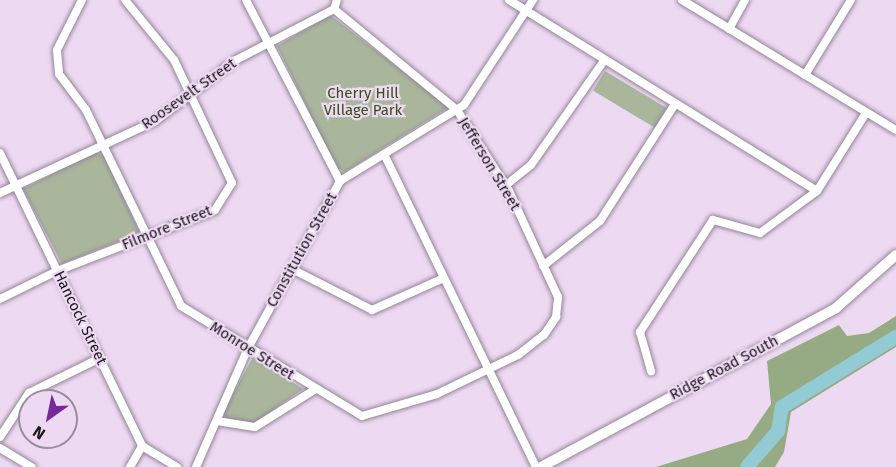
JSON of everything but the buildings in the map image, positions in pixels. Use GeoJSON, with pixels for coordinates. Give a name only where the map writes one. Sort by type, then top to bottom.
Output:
{"type":"FeatureCollection","features":[{"type":"Feature","properties":{"kind":"main road","name":"Ridge Road South"},"geometry":{"type":"LineString","coordinates":[[541,467],[836,308],[896,255]]}},
{"type":"Feature","properties":{"kind":"street","name":"Monroe Street"},"geometry":{"type":"LineString","coordinates":[[82,0],[64,29],[56,63],[103,145],[181,306],[314,390],[362,416],[437,394],[489,369]]}},
{"type":"Feature","properties":{"kind":"street"},"geometry":{"type":"LineString","coordinates":[[125,0],[156,35],[190,94]]}},
{"type":"Feature","properties":{"kind":"street"},"geometry":{"type":"LineString","coordinates":[[246,0],[271,40],[340,181]]}},
{"type":"Feature","properties":{"kind":"street"},"geometry":{"type":"LineString","coordinates":[[334,9],[337,0]]}},
{"type":"Feature","properties":{"kind":"street"},"geometry":{"type":"LineString","coordinates":[[509,0],[603,62],[817,191]]}},
{"type":"Feature","properties":{"kind":"street","name":"Constitution Street"},"geometry":{"type":"LineString","coordinates":[[195,467],[248,348],[340,181],[457,110],[533,0]]}},
{"type":"Feature","properties":{"kind":"street"},"geometry":{"type":"LineString","coordinates":[[682,0],[896,130]]}},
{"type":"Feature","properties":{"kind":"street"},"geometry":{"type":"LineString","coordinates":[[729,28],[745,0]]}},
{"type":"Feature","properties":{"kind":"street"},"geometry":{"type":"LineString","coordinates":[[805,75],[850,0]]}},
{"type":"Feature","properties":{"kind":"street","name":"Roosevelt Street"},"geometry":{"type":"LineString","coordinates":[[0,193],[155,121],[190,94],[271,40],[334,9]]}},
{"type":"Feature","properties":{"kind":"street","name":"Jefferson Street"},"geometry":{"type":"LineString","coordinates":[[334,9],[457,110],[506,186],[558,297],[556,318],[532,346],[489,369]]}},
{"type":"Feature","properties":{"kind":"street"},"geometry":{"type":"LineString","coordinates":[[506,186],[531,165],[603,62]]}},
{"type":"Feature","properties":{"kind":"street","name":"Filmore Street"},"geometry":{"type":"LineString","coordinates":[[0,299],[57,271],[215,210],[232,183],[190,94]]}},
{"type":"Feature","properties":{"kind":"street"},"geometry":{"type":"LineString","coordinates":[[543,266],[600,221],[675,104]]}},
{"type":"Feature","properties":{"kind":"street"},"geometry":{"type":"LineString","coordinates":[[651,371],[640,332],[713,220],[760,233],[817,191],[866,113]]}},
{"type":"Feature","properties":{"kind":"street","name":"Hancock Street"},"geometry":{"type":"LineString","coordinates":[[0,153],[142,446]]}},
{"type":"Feature","properties":{"kind":"street"},"geometry":{"type":"LineString","coordinates":[[384,154],[536,467]]}},
{"type":"Feature","properties":{"kind":"street"},"geometry":{"type":"LineString","coordinates":[[292,268],[372,310],[444,278]]}},
{"type":"Feature","properties":{"kind":"street"},"geometry":{"type":"LineString","coordinates":[[0,437],[29,393],[100,358]]}},
{"type":"Feature","properties":{"kind":"street"},"geometry":{"type":"LineString","coordinates":[[217,421],[255,427],[314,390]]}},
{"type":"Feature","properties":{"kind":"street"},"geometry":{"type":"LineString","coordinates":[[130,467],[142,446],[177,467]]}},
{"type":"Feature","properties":{"kind":"street"},"geometry":{"type":"LineString","coordinates":[[0,448],[32,467]]}},
{"type":"Feature","properties":{"kind":"green space","name":"Cherry Hill Village Park"},"geometry":{"type":"Polygon","coordinates":[[[330,15],[449,107],[345,172],[336,167],[277,46],[330,15]]]}},
{"type":"Feature","properties":{"kind":"green space"},"geometry":{"type":"Polygon","coordinates":[[[605,71],[667,108],[655,128],[593,91],[605,71]]]}},
{"type":"Feature","properties":{"kind":"green space"},"geometry":{"type":"Polygon","coordinates":[[[96,152],[104,155],[140,233],[62,264],[23,189],[96,152]]]}},
{"type":"Feature","properties":{"kind":"green space"},"geometry":{"type":"Polygon","coordinates":[[[896,316],[896,347],[791,412],[784,452],[775,467],[656,467],[747,439],[771,404],[767,361],[839,325],[847,336],[869,333],[896,316]]]}},
{"type":"Feature","properties":{"kind":"green space"},"geometry":{"type":"Polygon","coordinates":[[[253,357],[303,389],[252,425],[226,420],[223,412],[253,357]]]}},
{"type":"Feature","properties":{"kind":"waterway"},"geometry":{"type":"LineString","coordinates":[[747,467],[778,431],[782,407],[896,337]]}}]}
